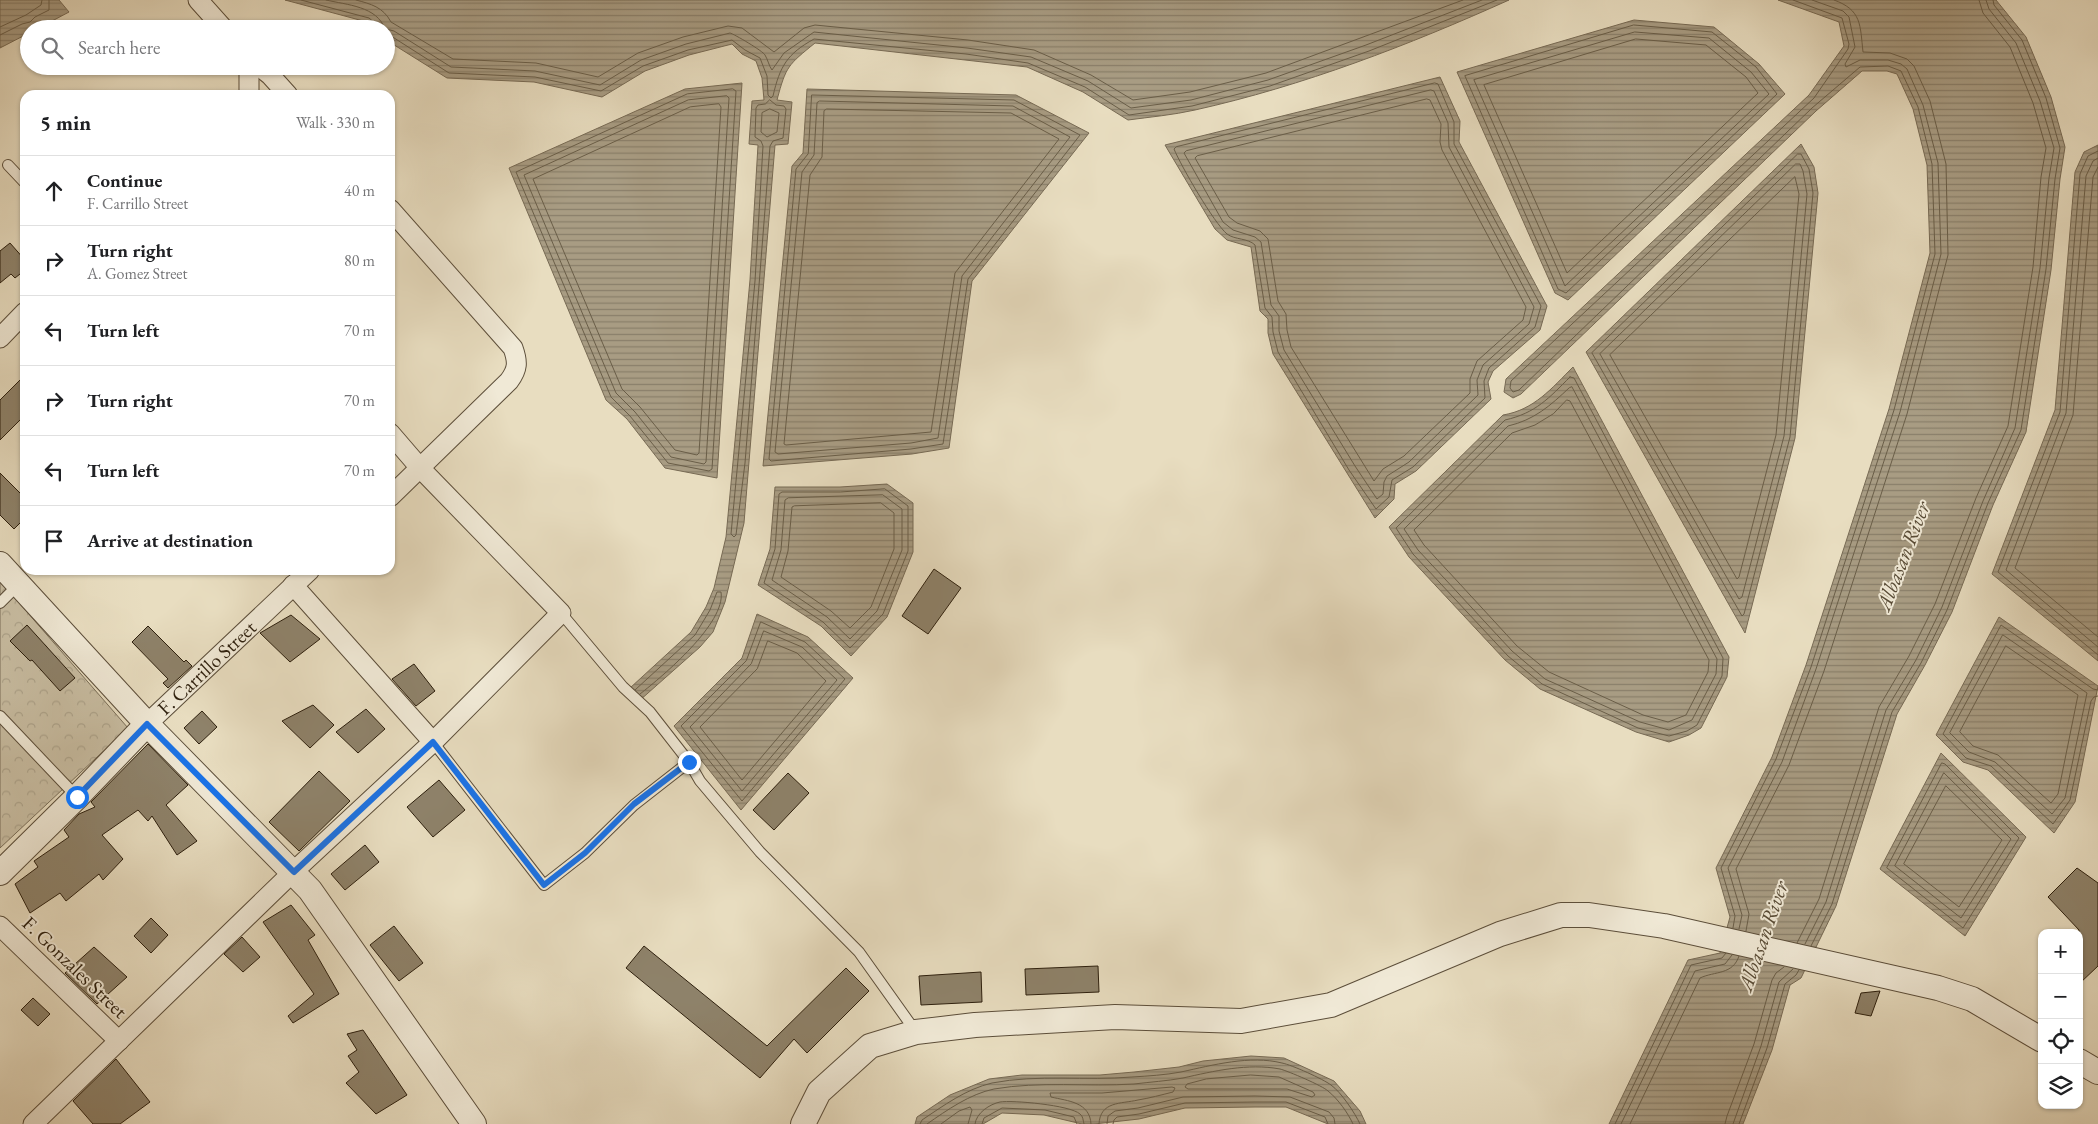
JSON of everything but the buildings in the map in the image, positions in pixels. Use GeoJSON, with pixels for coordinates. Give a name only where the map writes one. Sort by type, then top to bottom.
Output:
{"type":"FeatureCollection","features":[{"type":"Feature","properties":{"kind":"street"},"geometry":{"type":"LineString","coordinates":[[198,0],[216,20]]}},
{"type":"Feature","properties":{"kind":"street"},"geometry":{"type":"LineString","coordinates":[[249,75],[249,90]]}},
{"type":"Feature","properties":{"kind":"street"},"geometry":{"type":"LineString","coordinates":[[271,75],[284,90]]}},
{"type":"Feature","properties":{"kind":"street"},"geometry":{"type":"LineString","coordinates":[[395,221],[513,348],[518,361],[516,373],[421,469],[395,492]]}},
{"type":"Feature","properties":{"kind":"street"},"geometry":{"type":"LineString","coordinates":[[0,338],[20,317]]}},
{"type":"Feature","properties":{"kind":"street"},"geometry":{"type":"LineString","coordinates":[[33,1124],[294,872],[433,742],[560,613],[421,469],[395,439]]}},
{"type":"Feature","properties":{"kind":"street"},"geometry":{"type":"LineString","coordinates":[[0,564],[147,724],[310,890],[474,1124]]}},
{"type":"Feature","properties":{"kind":"street","name":"F. Carrillo Street"},"geometry":{"type":"LineString","coordinates":[[0,873],[147,724],[305,575]]}},
{"type":"Feature","properties":{"kind":"street"},"geometry":{"type":"LineString","coordinates":[[294,585],[433,742]]}},
{"type":"Feature","properties":{"kind":"street"},"geometry":{"type":"LineString","coordinates":[[803,1124],[819,1092],[870,1046],[916,1032],[975,1025],[1115,1017],[1241,1021],[1332,1005],[1500,934],[1560,915],[1588,915],[1664,926],[1938,988],[1972,999],[2038,1038]]}},
{"type":"Feature","properties":{"kind":"street","name":"F. Gonzales Street"},"geometry":{"type":"LineString","coordinates":[[0,926],[119,1041]]}},
{"type":"Feature","properties":{"kind":"street"},"geometry":{"type":"LineString","coordinates":[[2083,1064],[2098,1072]]}},
{"type":"Feature","properties":{"kind":"lane"},"geometry":{"type":"LineString","coordinates":[[8,165],[20,178]]}},
{"type":"Feature","properties":{"kind":"lane"},"geometry":{"type":"LineString","coordinates":[[0,603],[18,585]]}},
{"type":"Feature","properties":{"kind":"lane"},"geometry":{"type":"LineString","coordinates":[[560,613],[623,687],[650,712],[689,762],[700,781],[760,852],[859,952],[916,1032]]}},
{"type":"Feature","properties":{"kind":"lane"},"geometry":{"type":"LineString","coordinates":[[0,716],[77,797]]}},
{"type":"Feature","properties":{"kind":"lane"},"geometry":{"type":"LineString","coordinates":[[433,742],[544,885],[585,853],[634,804],[689,762]]}},
{"type":"Feature","properties":{"kind":"green space"},"geometry":{"type":"Polygon","coordinates":[[[0,581],[128,728],[0,848],[0,581]]]}},
{"type":"Feature","properties":{"kind":"water"},"geometry":{"type":"Polygon","coordinates":[[[0,0],[59,0],[69,12],[54,20],[20,20],[20,38],[0,48],[0,0]]]}},
{"type":"Feature","properties":{"kind":"water"},"geometry":{"type":"Polygon","coordinates":[[[285,0],[1509,0],[1433,33],[1315,77],[1195,110],[1128,120],[1083,92],[1027,67],[815,43],[789,67],[777,100],[792,102],[788,144],[775,145],[744,523],[725,602],[713,632],[700,647],[639,701],[630,688],[691,632],[706,607],[714,588],[726,537],[750,280],[758,145],[749,144],[752,101],[764,100],[762,78],[756,61],[742,54],[732,44],[689,55],[645,71],[602,97],[534,82],[447,78],[395,46],[395,20],[360,20],[285,0]]]}},
{"type":"Feature","properties":{"kind":"water","name":"Albasan River"},"geometry":{"type":"Polygon","coordinates":[[[1778,0],[1996,0],[2026,37],[2051,97],[2065,147],[2051,270],[2026,432],[1993,505],[1952,612],[1897,714],[1836,906],[1801,978],[1790,985],[1772,1050],[1743,1124],[1609,1124],[1688,960],[1720,953],[1730,917],[1716,868],[1772,757],[1806,665],[1889,409],[1930,253],[1927,165],[1913,109],[1897,74],[1887,71],[1862,71],[1816,111],[1521,394],[1513,398],[1504,392],[1506,379],[1809,95],[1844,46],[1839,22],[1778,0]]]}},
{"type":"Feature","properties":{"kind":"water"},"geometry":{"type":"Polygon","coordinates":[[[1634,20],[1714,27],[1759,64],[1785,94],[1568,300],[1555,293],[1457,72],[1634,20]]]}},
{"type":"Feature","properties":{"kind":"water"},"geometry":{"type":"Polygon","coordinates":[[[1440,77],[1460,121],[1459,142],[1547,306],[1540,330],[1493,371],[1488,382],[1491,399],[1416,471],[1395,484],[1394,499],[1375,518],[1273,354],[1268,333],[1268,319],[1260,311],[1251,247],[1227,240],[1215,229],[1165,145],[1440,77]]]}},
{"type":"Feature","properties":{"kind":"water"},"geometry":{"type":"Polygon","coordinates":[[[742,83],[717,478],[665,468],[627,419],[606,400],[509,168],[685,89],[742,83]]]}},
{"type":"Feature","properties":{"kind":"water"},"geometry":{"type":"Polygon","coordinates":[[[807,89],[1016,95],[1089,133],[972,281],[949,448],[912,454],[763,466],[792,166],[803,153],[807,89]]]}},
{"type":"Feature","properties":{"kind":"water"},"geometry":{"type":"Polygon","coordinates":[[[1801,144],[1814,167],[1818,193],[1795,438],[1745,633],[1586,352],[1801,144]]]}},
{"type":"Feature","properties":{"kind":"water"},"geometry":{"type":"Polygon","coordinates":[[[2098,145],[2098,661],[1992,574],[2055,410],[2075,172],[2084,152],[2098,145]]]}},
{"type":"Feature","properties":{"kind":"water"},"geometry":{"type":"Polygon","coordinates":[[[1573,367],[1729,657],[1727,677],[1701,728],[1689,735],[1669,742],[1636,732],[1540,689],[1505,660],[1409,557],[1389,527],[1503,415],[1524,408],[1542,397],[1573,367]]]}},
{"type":"Feature","properties":{"kind":"water"},"geometry":{"type":"Polygon","coordinates":[[[887,484],[913,503],[913,552],[887,617],[851,656],[821,626],[758,585],[770,549],[775,487],[840,487],[887,484]]]}},
{"type":"Feature","properties":{"kind":"water"},"geometry":{"type":"Polygon","coordinates":[[[757,614],[808,637],[853,678],[741,810],[674,726],[742,658],[757,614]]]}},
{"type":"Feature","properties":{"kind":"water"},"geometry":{"type":"Polygon","coordinates":[[[1999,617],[2098,686],[2075,802],[2054,833],[1988,770],[1963,762],[1936,735],[1999,617]]]}},
{"type":"Feature","properties":{"kind":"water"},"geometry":{"type":"Polygon","coordinates":[[[1941,753],[2026,837],[1965,936],[1880,869],[1941,753]]]}},
{"type":"Feature","properties":{"kind":"water"},"geometry":{"type":"Polygon","coordinates":[[[1251,1056],[1284,1058],[1334,1081],[1360,1111],[1366,1124],[1328,1124],[1286,1107],[1255,1107],[1185,1108],[1139,1119],[1094,1124],[1082,1124],[1044,1115],[1002,1113],[983,1124],[915,1124],[917,1117],[950,1095],[989,1079],[1022,1075],[1100,1075],[1179,1067],[1203,1061],[1251,1056]]]}},
{"type":"Feature","properties":{"kind":"route"},"geometry":{"type":"LineString","coordinates":[[77,797],[147,724],[294,872],[433,742],[544,885],[585,853],[634,804],[689,762]]}}]}
